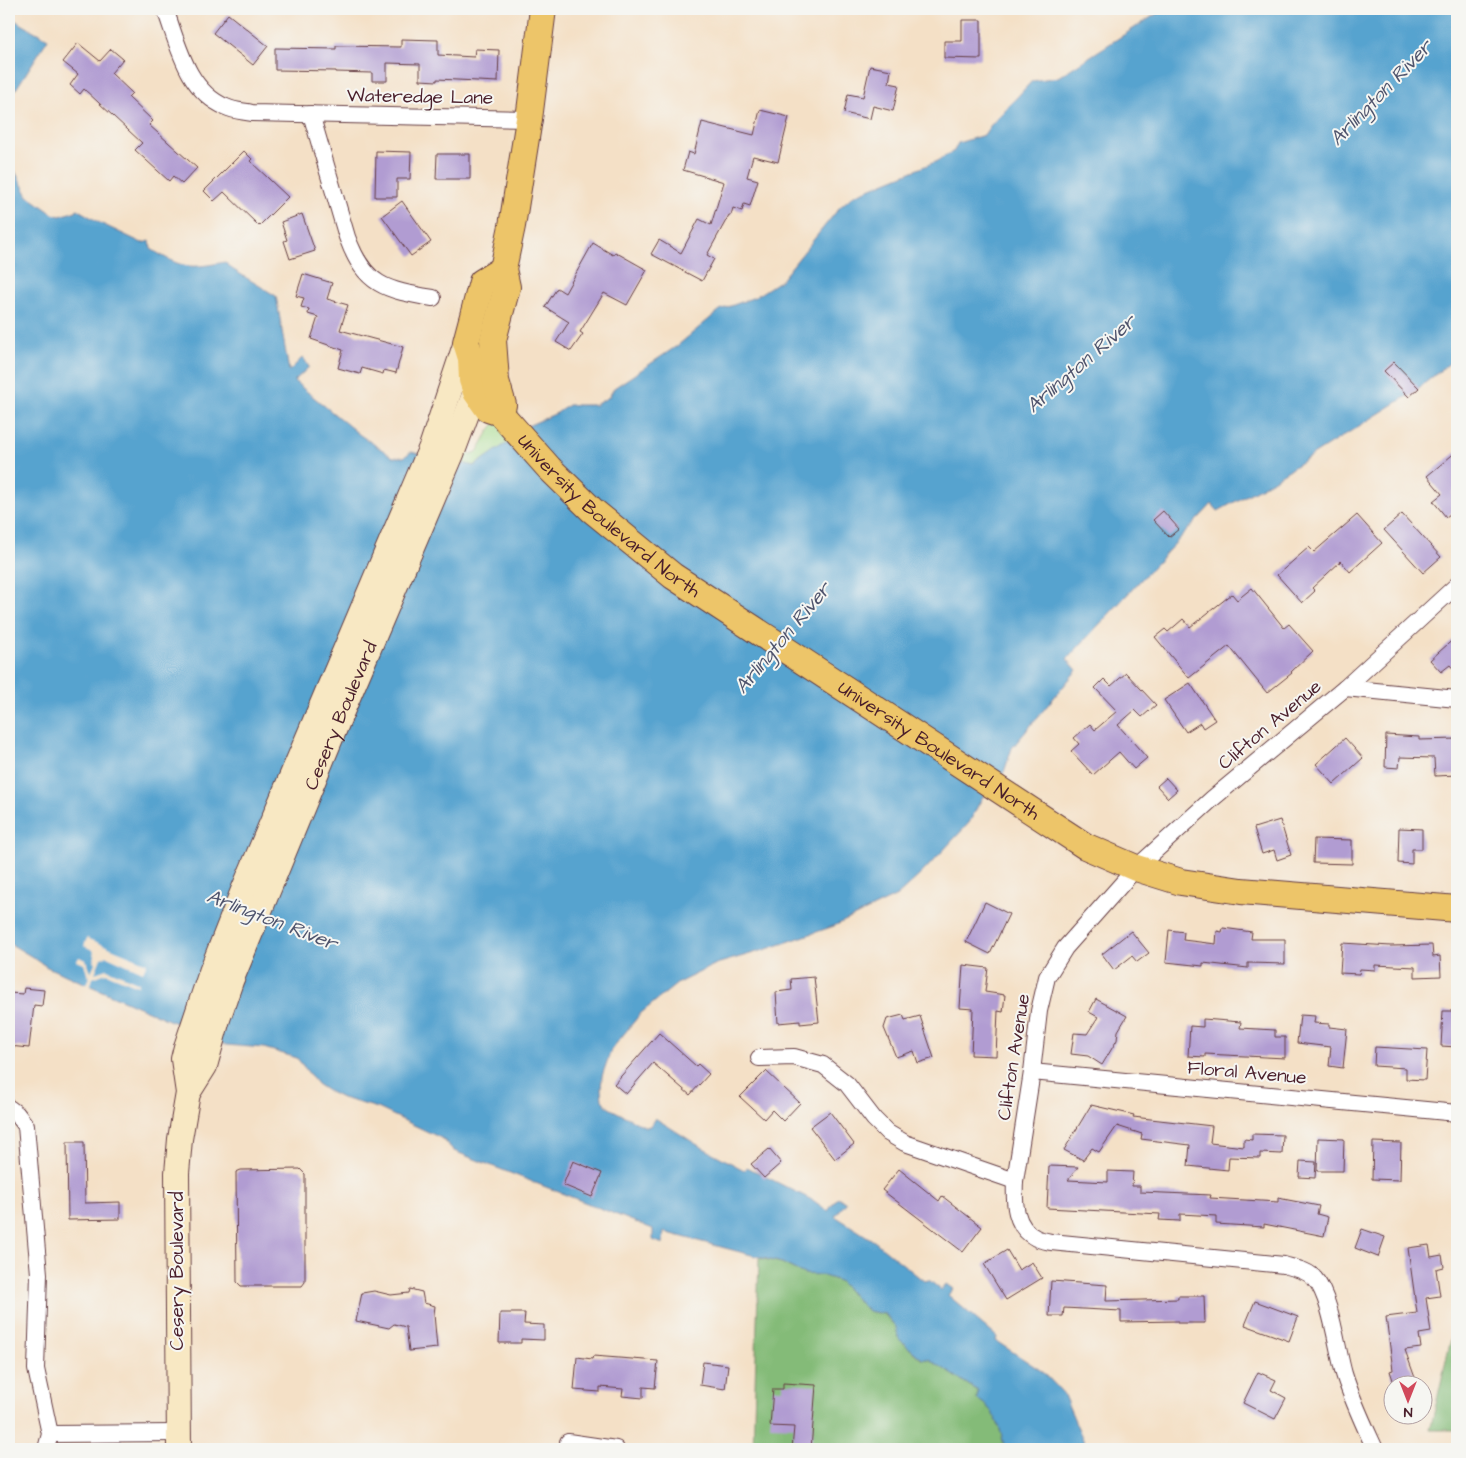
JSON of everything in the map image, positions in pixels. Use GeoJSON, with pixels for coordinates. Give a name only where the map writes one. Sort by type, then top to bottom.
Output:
{"type":"FeatureCollection","features":[{"type":"Feature","properties":{"kind":"main road"},"geometry":{"type":"LineString","coordinates":[[500,413],[503,405],[495,374],[493,340],[507,287],[503,269],[512,226],[529,119],[542,9]]}},
{"type":"Feature","properties":{"kind":"main road"},"geometry":{"type":"LineString","coordinates":[[476,392],[472,380],[471,358],[466,342],[482,282],[503,269]]}},
{"type":"Feature","properties":{"kind":"main road","name":"Cesery Boulevard"},"geometry":{"type":"LineString","coordinates":[[441,451],[476,392],[493,340]]}},
{"type":"Feature","properties":{"kind":"main road","name":"Cesery Boulevard"},"geometry":{"type":"LineString","coordinates":[[178,1441],[177,1173],[188,1093],[205,1066],[197,1050],[218,1019],[231,982],[338,721],[441,451],[466,342]]}},
{"type":"Feature","properties":{"kind":"main road","name":"University Boulevard North"},"geometry":{"type":"LineString","coordinates":[[476,392],[488,408],[500,413],[549,468],[592,510],[673,576],[1085,846],[1136,868],[1181,882],[1241,891],[1457,909]]}},
{"type":"Feature","properties":{"kind":"street","name":"Wateredge Lane"},"geometry":{"type":"LineString","coordinates":[[165,9],[186,68],[205,94],[225,107],[252,113],[529,119]]}},
{"type":"Feature","properties":{"kind":"street"},"geometry":{"type":"LineString","coordinates":[[311,114],[354,255],[367,274],[382,286],[399,292],[432,298]]}},
{"type":"Feature","properties":{"kind":"street","name":"Clifton Avenue"},"geometry":{"type":"LineString","coordinates":[[1375,1449],[1354,1403],[1344,1374],[1324,1291],[1314,1277],[1301,1270],[1284,1265],[1051,1242],[1035,1238],[1024,1228],[1016,1215],[1015,1181],[1032,1072],[1039,1011],[1047,977],[1065,948],[1136,868],[1212,799],[1345,688],[1457,585]]}},
{"type":"Feature","properties":{"kind":"street"},"geometry":{"type":"LineString","coordinates":[[1345,688],[1457,698]]}},
{"type":"Feature","properties":{"kind":"street"},"geometry":{"type":"LineString","coordinates":[[759,1058],[794,1056],[823,1064],[847,1084],[874,1120],[888,1133],[905,1143],[1015,1181]]}},
{"type":"Feature","properties":{"kind":"street","name":"Floral Avenue"},"geometry":{"type":"LineString","coordinates":[[1032,1072],[1457,1113]]}},
{"type":"Feature","properties":{"kind":"street"},"geometry":{"type":"LineString","coordinates":[[9,1108],[17,1114],[26,1126],[39,1274],[36,1369],[48,1442],[178,1441]]}},
{"type":"Feature","properties":{"kind":"street"},"geometry":{"type":"LineString","coordinates":[[569,1449],[568,1442],[616,1449]]}},
{"type":"Feature","properties":{"kind":"green space"},"geometry":{"type":"Polygon","coordinates":[[[513,401],[523,428],[510,443],[474,466],[461,462],[465,453],[477,452],[489,431],[513,401]]]}},
{"type":"Feature","properties":{"kind":"green space"},"geometry":{"type":"Polygon","coordinates":[[[759,1258],[782,1263],[804,1274],[821,1275],[839,1281],[868,1311],[884,1314],[896,1327],[899,1339],[921,1359],[929,1359],[978,1391],[977,1399],[994,1414],[997,1420],[1005,1449],[753,1449],[759,1258]]]}},
{"type":"Feature","properties":{"kind":"green space"},"geometry":{"type":"Polygon","coordinates":[[[1457,1313],[1457,1430],[1430,1430],[1431,1426],[1434,1426],[1434,1413],[1457,1313]]]}},
{"type":"Feature","properties":{"kind":"water","name":"Arlington River"},"geometry":{"type":"Polygon","coordinates":[[[1164,9],[1457,9],[1457,346],[1451,351],[1457,357],[1415,391],[1260,488],[1218,511],[1212,504],[1067,659],[1077,670],[1012,748],[1004,772],[982,798],[969,823],[921,874],[897,896],[834,926],[716,964],[678,983],[641,1013],[611,1050],[602,1076],[601,1089],[602,1100],[609,1108],[646,1127],[650,1126],[655,1118],[696,1144],[744,1170],[747,1167],[814,1201],[828,1211],[838,1197],[846,1203],[835,1216],[874,1241],[924,1281],[929,1280],[941,1290],[946,1284],[953,1289],[948,1295],[997,1337],[996,1341],[1043,1372],[1063,1393],[1087,1449],[1005,1449],[997,1420],[994,1414],[977,1399],[978,1391],[929,1359],[922,1359],[899,1339],[896,1327],[885,1314],[868,1311],[839,1281],[821,1275],[804,1274],[782,1263],[664,1232],[663,1244],[653,1240],[653,1229],[454,1151],[443,1139],[378,1108],[342,1098],[326,1090],[317,1084],[297,1058],[264,1048],[226,1045],[47,967],[9,943],[9,160],[28,196],[53,214],[60,216],[77,209],[100,223],[142,243],[150,241],[151,249],[186,266],[203,266],[225,262],[232,269],[276,296],[289,371],[303,357],[309,367],[294,381],[360,435],[393,457],[404,457],[411,452],[474,466],[504,445],[511,443],[523,428],[557,413],[568,405],[595,405],[609,397],[614,388],[677,346],[720,310],[755,297],[781,280],[840,207],[854,195],[935,162],[954,151],[958,143],[984,135],[1032,81],[1058,77],[1164,9]]]}},
{"type":"Feature","properties":{"kind":"water"},"geometry":{"type":"Polygon","coordinates":[[[9,17],[48,39],[9,100],[9,17]]]}},
{"type":"Feature","properties":{"kind":"pier"},"geometry":{"type":"Polygon","coordinates":[[[87,938],[147,963],[143,972],[107,956],[101,958],[95,973],[107,969],[139,983],[138,986],[106,973],[93,978],[89,988],[85,986],[89,977],[84,964],[77,961],[79,957],[86,960],[91,972],[95,963],[93,962],[95,956],[93,950],[84,946],[87,938]]]}},
{"type":"Feature","properties":{"kind":"building"},"geometry":{"type":"Polygon","coordinates":[[[228,14],[268,46],[253,65],[213,33],[228,14]]]}},
{"type":"Feature","properties":{"kind":"building"},"geometry":{"type":"Polygon","coordinates":[[[962,20],[981,20],[981,59],[944,58],[944,41],[962,41],[962,20]]]}},
{"type":"Feature","properties":{"kind":"building"},"geometry":{"type":"Polygon","coordinates":[[[401,39],[438,40],[438,55],[474,57],[475,49],[499,50],[498,82],[420,80],[420,64],[387,63],[387,81],[372,81],[372,73],[275,70],[275,48],[336,49],[336,46],[401,47],[401,39]]]}},
{"type":"Feature","properties":{"kind":"building"},"geometry":{"type":"Polygon","coordinates":[[[78,43],[100,61],[111,49],[123,59],[111,73],[132,93],[128,97],[153,121],[149,125],[197,168],[182,184],[173,176],[169,181],[135,150],[142,143],[84,89],[80,94],[70,85],[78,74],[63,62],[78,43]]]}},
{"type":"Feature","properties":{"kind":"building"},"geometry":{"type":"Polygon","coordinates":[[[870,66],[891,70],[889,83],[899,85],[893,111],[873,106],[870,119],[844,113],[848,94],[863,97],[870,66]]]}},
{"type":"Feature","properties":{"kind":"building"},"geometry":{"type":"Polygon","coordinates":[[[760,110],[789,117],[778,162],[753,156],[747,177],[758,180],[750,206],[744,204],[742,211],[733,208],[731,215],[729,215],[707,255],[714,259],[702,281],[651,254],[659,240],[681,253],[699,219],[711,225],[724,182],[683,170],[688,152],[694,154],[702,122],[754,135],[760,110]]]}},
{"type":"Feature","properties":{"kind":"building"},"geometry":{"type":"Polygon","coordinates":[[[244,151],[252,159],[250,161],[288,197],[259,226],[224,192],[214,201],[204,191],[244,151]]]}},
{"type":"Feature","properties":{"kind":"building"},"geometry":{"type":"Polygon","coordinates":[[[376,151],[411,152],[410,179],[397,179],[397,197],[375,197],[376,151]]]}},
{"type":"Feature","properties":{"kind":"building"},"geometry":{"type":"Polygon","coordinates":[[[437,154],[470,154],[470,179],[436,179],[437,154]]]}},
{"type":"Feature","properties":{"kind":"building"},"geometry":{"type":"Polygon","coordinates":[[[402,201],[431,242],[411,256],[382,216],[402,201]]]}},
{"type":"Feature","properties":{"kind":"building"},"geometry":{"type":"Polygon","coordinates":[[[302,214],[315,251],[290,259],[284,241],[287,240],[281,222],[302,214]]]}},
{"type":"Feature","properties":{"kind":"building"},"geometry":{"type":"Polygon","coordinates":[[[593,243],[613,255],[615,252],[647,270],[627,305],[604,293],[580,332],[583,334],[571,351],[556,342],[569,322],[545,307],[557,288],[565,293],[593,243]]]}},
{"type":"Feature","properties":{"kind":"building"},"geometry":{"type":"Polygon","coordinates":[[[303,274],[332,283],[327,299],[348,305],[340,330],[403,347],[396,373],[384,370],[383,374],[362,368],[360,374],[338,368],[343,350],[311,339],[318,317],[308,314],[309,309],[301,307],[304,298],[296,296],[303,274]]]}},
{"type":"Feature","properties":{"kind":"building"},"geometry":{"type":"Polygon","coordinates":[[[1394,362],[1419,388],[1409,397],[1384,371],[1394,362]]]}},
{"type":"Feature","properties":{"kind":"building"},"geometry":{"type":"Polygon","coordinates":[[[1457,451],[1457,489],[1452,493],[1457,499],[1457,509],[1446,517],[1433,501],[1442,494],[1427,476],[1457,451]]]}},
{"type":"Feature","properties":{"kind":"building"},"geometry":{"type":"Polygon","coordinates":[[[1163,511],[1179,529],[1169,537],[1153,520],[1163,511]]]}},
{"type":"Feature","properties":{"kind":"building"},"geometry":{"type":"Polygon","coordinates":[[[1402,514],[1441,557],[1423,573],[1384,530],[1402,514]]]}},
{"type":"Feature","properties":{"kind":"building"},"geometry":{"type":"Polygon","coordinates":[[[1357,515],[1382,543],[1350,572],[1341,561],[1312,588],[1315,591],[1302,603],[1277,575],[1309,547],[1314,552],[1357,515]]]}},
{"type":"Feature","properties":{"kind":"building"},"geometry":{"type":"Polygon","coordinates":[[[1252,588],[1284,628],[1289,624],[1313,651],[1292,673],[1267,693],[1229,646],[1189,678],[1155,637],[1165,629],[1168,632],[1183,619],[1190,627],[1232,594],[1237,600],[1252,588]]]}},
{"type":"Feature","properties":{"kind":"building"},"geometry":{"type":"Polygon","coordinates":[[[1457,636],[1457,673],[1450,665],[1441,672],[1430,660],[1457,636]]]}},
{"type":"Feature","properties":{"kind":"building"},"geometry":{"type":"Polygon","coordinates":[[[1126,673],[1156,705],[1142,717],[1135,710],[1118,725],[1147,758],[1134,769],[1119,752],[1093,775],[1071,751],[1079,744],[1074,738],[1090,724],[1095,730],[1117,711],[1095,688],[1104,679],[1111,686],[1126,673]]]}},
{"type":"Feature","properties":{"kind":"building"},"geometry":{"type":"Polygon","coordinates":[[[1190,683],[1215,720],[1203,728],[1200,723],[1186,732],[1164,700],[1190,683]]]}},
{"type":"Feature","properties":{"kind":"building"},"geometry":{"type":"Polygon","coordinates":[[[1386,735],[1419,737],[1419,740],[1457,739],[1457,775],[1435,776],[1434,758],[1400,757],[1399,768],[1385,767],[1386,735]]]}},
{"type":"Feature","properties":{"kind":"building"},"geometry":{"type":"Polygon","coordinates":[[[1345,738],[1363,758],[1334,784],[1316,764],[1345,738]]]}},
{"type":"Feature","properties":{"kind":"building"},"geometry":{"type":"Polygon","coordinates":[[[1166,778],[1177,790],[1168,798],[1157,786],[1166,778]]]}},
{"type":"Feature","properties":{"kind":"building"},"geometry":{"type":"Polygon","coordinates":[[[1280,820],[1291,855],[1277,860],[1274,850],[1262,854],[1254,828],[1280,820]]]}},
{"type":"Feature","properties":{"kind":"building"},"geometry":{"type":"Polygon","coordinates":[[[1399,828],[1422,829],[1422,849],[1412,849],[1412,864],[1398,863],[1399,828]]]}},
{"type":"Feature","properties":{"kind":"building"},"geometry":{"type":"Polygon","coordinates":[[[1314,839],[1352,840],[1352,864],[1313,863],[1314,839]]]}},
{"type":"Feature","properties":{"kind":"building"},"geometry":{"type":"Polygon","coordinates":[[[985,902],[1009,914],[990,954],[966,942],[985,902]]]}},
{"type":"Feature","properties":{"kind":"building"},"geometry":{"type":"Polygon","coordinates":[[[1223,928],[1252,932],[1251,939],[1285,939],[1285,964],[1248,963],[1248,968],[1203,963],[1203,966],[1166,962],[1169,930],[1184,932],[1183,940],[1216,944],[1217,931],[1222,932],[1223,928]]]}},
{"type":"Feature","properties":{"kind":"building"},"geometry":{"type":"Polygon","coordinates":[[[1131,931],[1149,953],[1137,962],[1132,956],[1114,970],[1102,954],[1131,931]]]}},
{"type":"Feature","properties":{"kind":"building"},"geometry":{"type":"Polygon","coordinates":[[[1342,943],[1391,946],[1432,945],[1433,957],[1440,956],[1441,976],[1415,977],[1415,967],[1375,965],[1375,970],[1360,969],[1359,974],[1340,973],[1342,943]]]}},
{"type":"Feature","properties":{"kind":"building"},"geometry":{"type":"Polygon","coordinates":[[[963,965],[988,968],[985,992],[1005,995],[1003,1012],[998,1011],[996,1056],[971,1055],[973,1009],[960,1008],[963,965]]]}},
{"type":"Feature","properties":{"kind":"building"},"geometry":{"type":"Polygon","coordinates":[[[814,977],[819,1022],[800,1024],[800,1021],[778,1023],[776,992],[792,990],[791,979],[814,977]]]}},
{"type":"Feature","properties":{"kind":"building"},"geometry":{"type":"Polygon","coordinates":[[[24,988],[44,990],[42,1006],[34,1005],[29,1048],[9,1046],[9,993],[23,994],[24,988]]]}},
{"type":"Feature","properties":{"kind":"building"},"geometry":{"type":"Polygon","coordinates":[[[1096,999],[1127,1016],[1118,1031],[1117,1040],[1102,1065],[1088,1056],[1071,1054],[1074,1033],[1087,1034],[1098,1017],[1089,1012],[1096,999]]]}},
{"type":"Feature","properties":{"kind":"building"},"geometry":{"type":"Polygon","coordinates":[[[1443,1011],[1457,1011],[1457,1047],[1441,1046],[1443,1011]]]}},
{"type":"Feature","properties":{"kind":"building"},"geometry":{"type":"Polygon","coordinates":[[[903,1015],[905,1020],[920,1016],[934,1058],[918,1063],[914,1051],[896,1057],[884,1028],[887,1019],[903,1015]]]}},
{"type":"Feature","properties":{"kind":"building"},"geometry":{"type":"Polygon","coordinates":[[[1300,1015],[1315,1016],[1314,1023],[1329,1024],[1329,1027],[1347,1029],[1343,1068],[1329,1066],[1331,1047],[1297,1043],[1300,1015]]]}},
{"type":"Feature","properties":{"kind":"building"},"geometry":{"type":"Polygon","coordinates":[[[1203,1019],[1241,1022],[1240,1028],[1275,1030],[1275,1037],[1285,1037],[1285,1058],[1205,1054],[1205,1057],[1188,1056],[1190,1026],[1203,1027],[1203,1019]]]}},
{"type":"Feature","properties":{"kind":"building"},"geometry":{"type":"Polygon","coordinates":[[[659,1033],[696,1066],[698,1064],[709,1074],[690,1095],[653,1063],[626,1094],[614,1084],[659,1033]]]}},
{"type":"Feature","properties":{"kind":"building"},"geometry":{"type":"Polygon","coordinates":[[[1375,1047],[1427,1050],[1425,1080],[1406,1079],[1406,1068],[1374,1066],[1375,1047]]]}},
{"type":"Feature","properties":{"kind":"building"},"geometry":{"type":"Polygon","coordinates":[[[766,1071],[800,1103],[783,1121],[772,1110],[764,1119],[740,1097],[766,1071]]]}},
{"type":"Feature","properties":{"kind":"building"},"geometry":{"type":"Polygon","coordinates":[[[1091,1105],[1134,1115],[1133,1117],[1212,1126],[1210,1143],[1244,1147],[1244,1139],[1252,1140],[1252,1134],[1283,1135],[1282,1154],[1260,1153],[1260,1158],[1229,1157],[1228,1170],[1188,1166],[1190,1145],[1141,1139],[1142,1134],[1117,1126],[1099,1152],[1092,1148],[1083,1160],[1064,1150],[1091,1105]]]}},
{"type":"Feature","properties":{"kind":"building"},"geometry":{"type":"Polygon","coordinates":[[[830,1112],[854,1144],[835,1159],[810,1127],[830,1112]]]}},
{"type":"Feature","properties":{"kind":"building"},"geometry":{"type":"Polygon","coordinates":[[[1318,1138],[1344,1139],[1343,1171],[1317,1171],[1318,1138]]]}},
{"type":"Feature","properties":{"kind":"building"},"geometry":{"type":"Polygon","coordinates":[[[67,1142],[84,1142],[85,1203],[120,1202],[120,1219],[68,1220],[67,1142]]]}},
{"type":"Feature","properties":{"kind":"building"},"geometry":{"type":"Polygon","coordinates":[[[1373,1142],[1401,1143],[1400,1180],[1372,1179],[1373,1142]]]}},
{"type":"Feature","properties":{"kind":"building"},"geometry":{"type":"Polygon","coordinates":[[[769,1149],[781,1163],[764,1178],[751,1164],[769,1149]]]}},
{"type":"Feature","properties":{"kind":"building"},"geometry":{"type":"Polygon","coordinates":[[[573,1161],[602,1173],[592,1197],[563,1185],[573,1161]]]}},
{"type":"Feature","properties":{"kind":"building"},"geometry":{"type":"Polygon","coordinates":[[[1300,1161],[1316,1162],[1315,1178],[1299,1177],[1300,1161]]]}},
{"type":"Feature","properties":{"kind":"building"},"geometry":{"type":"Polygon","coordinates":[[[1049,1166],[1078,1167],[1068,1180],[1108,1182],[1108,1171],[1133,1172],[1132,1186],[1140,1186],[1140,1192],[1211,1195],[1210,1198],[1278,1202],[1278,1198],[1319,1206],[1317,1214],[1328,1217],[1324,1236],[1264,1224],[1264,1227],[1216,1224],[1216,1216],[1180,1214],[1180,1221],[1159,1220],[1160,1214],[1047,1208],[1049,1166]]]}},
{"type":"Feature","properties":{"kind":"building"},"geometry":{"type":"Polygon","coordinates":[[[300,1169],[305,1174],[305,1282],[302,1286],[241,1286],[237,1282],[236,1172],[241,1170],[300,1169]]]}},
{"type":"Feature","properties":{"kind":"building"},"geometry":{"type":"Polygon","coordinates":[[[899,1169],[939,1201],[942,1196],[982,1227],[963,1252],[882,1190],[899,1169]]]}},
{"type":"Feature","properties":{"kind":"building"},"geometry":{"type":"Polygon","coordinates":[[[1362,1229],[1385,1237],[1378,1257],[1355,1248],[1362,1229]]]}},
{"type":"Feature","properties":{"kind":"building"},"geometry":{"type":"Polygon","coordinates":[[[1429,1245],[1431,1257],[1442,1255],[1444,1267],[1436,1269],[1440,1296],[1426,1298],[1431,1332],[1419,1334],[1421,1348],[1405,1350],[1414,1376],[1392,1376],[1390,1371],[1393,1370],[1386,1317],[1417,1313],[1408,1248],[1429,1245]]]}},
{"type":"Feature","properties":{"kind":"building"},"geometry":{"type":"Polygon","coordinates":[[[1007,1250],[1019,1270],[1032,1262],[1042,1278],[1006,1300],[984,1264],[1007,1250]]]}},
{"type":"Feature","properties":{"kind":"building"},"geometry":{"type":"Polygon","coordinates":[[[1051,1281],[1107,1285],[1106,1301],[1178,1299],[1178,1296],[1204,1296],[1205,1323],[1178,1323],[1178,1321],[1121,1322],[1121,1311],[1064,1308],[1063,1316],[1049,1316],[1051,1281]]]}},
{"type":"Feature","properties":{"kind":"building"},"geometry":{"type":"Polygon","coordinates":[[[410,1289],[422,1292],[424,1303],[435,1306],[437,1348],[409,1351],[406,1327],[394,1324],[389,1328],[356,1321],[362,1293],[374,1291],[391,1295],[409,1293],[410,1289]]]}},
{"type":"Feature","properties":{"kind":"building"},"geometry":{"type":"Polygon","coordinates":[[[1255,1301],[1298,1317],[1289,1341],[1245,1325],[1255,1301]]]}},
{"type":"Feature","properties":{"kind":"building"},"geometry":{"type":"Polygon","coordinates":[[[500,1313],[525,1313],[524,1324],[544,1325],[544,1340],[521,1339],[521,1343],[499,1343],[500,1313]]]}},
{"type":"Feature","properties":{"kind":"building"},"geometry":{"type":"Polygon","coordinates":[[[593,1356],[658,1361],[655,1388],[643,1387],[643,1398],[622,1396],[623,1389],[600,1387],[600,1392],[574,1390],[577,1357],[592,1359],[593,1356]]]}},
{"type":"Feature","properties":{"kind":"building"},"geometry":{"type":"Polygon","coordinates":[[[703,1362],[728,1365],[725,1389],[700,1385],[703,1362]]]}},
{"type":"Feature","properties":{"kind":"building"},"geometry":{"type":"Polygon","coordinates":[[[1258,1372],[1276,1380],[1271,1390],[1286,1398],[1275,1419],[1243,1403],[1258,1372]]]}},
{"type":"Feature","properties":{"kind":"building"},"geometry":{"type":"Polygon","coordinates":[[[783,1383],[816,1385],[811,1449],[792,1449],[794,1427],[770,1426],[773,1389],[783,1389],[783,1383]]]}}]}
